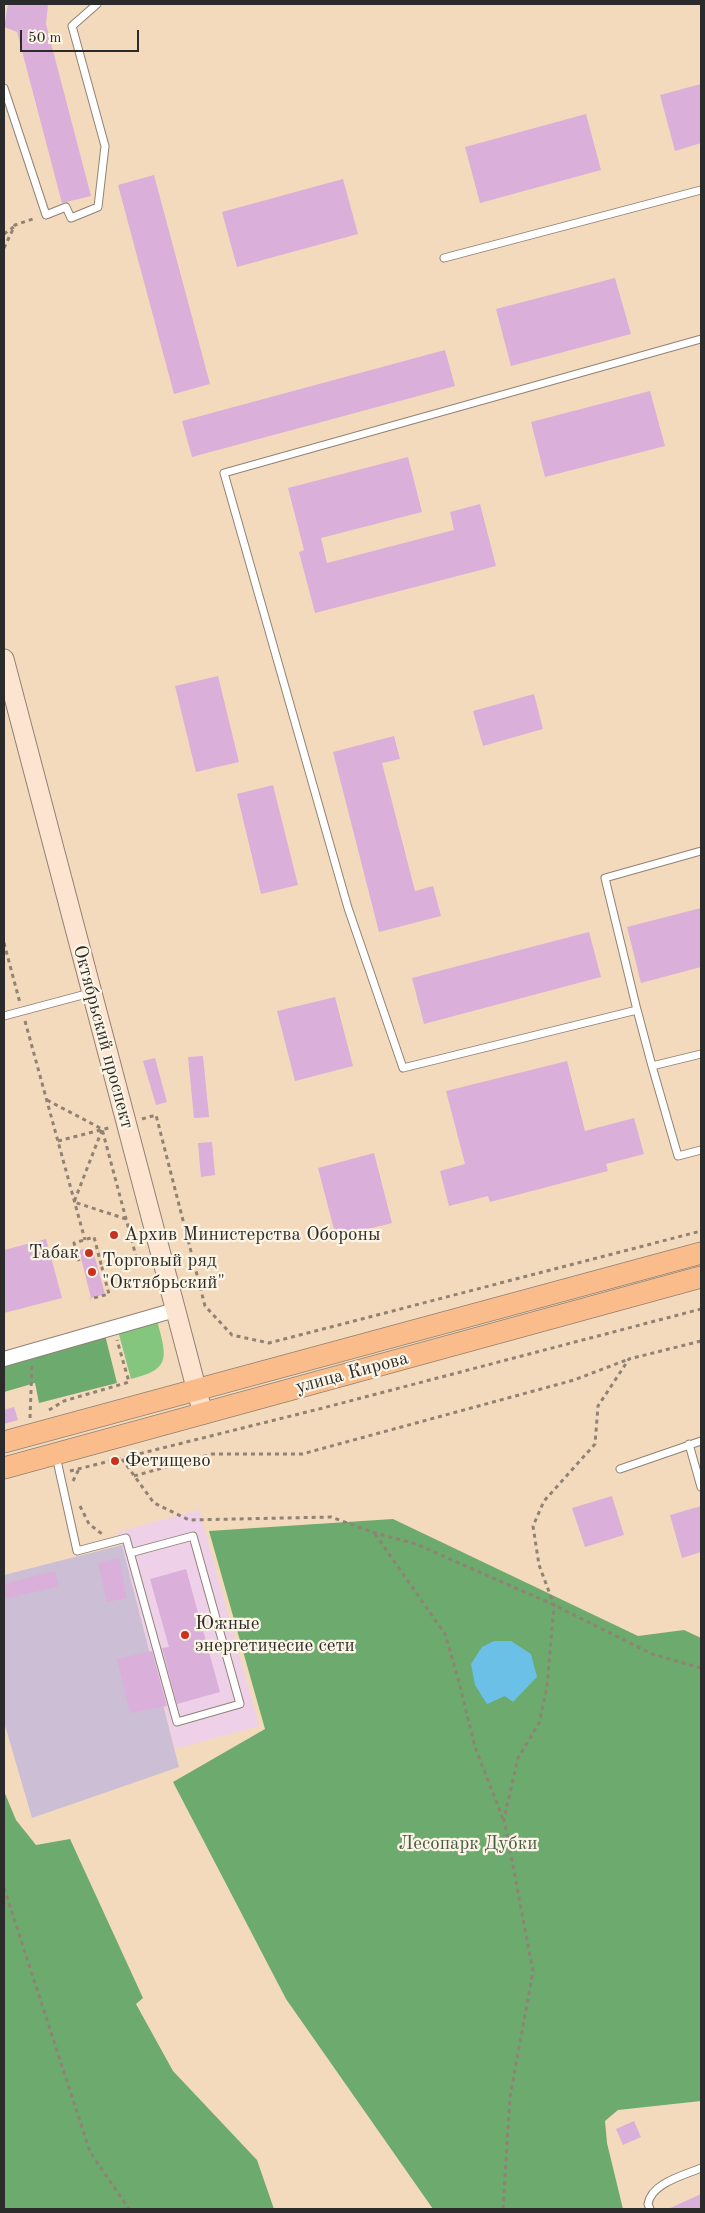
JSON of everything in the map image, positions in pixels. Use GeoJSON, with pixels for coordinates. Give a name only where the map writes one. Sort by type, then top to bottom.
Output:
{"type":"FeatureCollection","features":[{"type":"Feature","properties":{"kind":"main road","name":"Октябрьский проспект"},"geometry":{"type":"LineString","coordinates":[[4,660],[202,1414]]}},
{"type":"Feature","properties":{"kind":"main road","name":"улица Кирова"},"geometry":{"type":"LineString","coordinates":[[4,1442],[701,1253]]}},
{"type":"Feature","properties":{"kind":"main road","name":"улица Кирова"},"geometry":{"type":"LineString","coordinates":[[4,1468],[58,1464],[202,1414],[701,1277]]}},
{"type":"Feature","properties":{"kind":"street"},"geometry":{"type":"LineString","coordinates":[[4,1359],[175,1310]]}},
{"type":"Feature","properties":{"kind":"lane"},"geometry":{"type":"LineString","coordinates":[[4,88],[46,215],[66,207],[71,218],[98,207],[105,146],[72,26],[97,4]]}},
{"type":"Feature","properties":{"kind":"lane"},"geometry":{"type":"LineString","coordinates":[[444,258],[701,190]]}},
{"type":"Feature","properties":{"kind":"lane"},"geometry":{"type":"LineString","coordinates":[[635,1003],[637,1010],[403,1068],[348,908],[224,473],[701,339]]}},
{"type":"Feature","properties":{"kind":"lane"},"geometry":{"type":"LineString","coordinates":[[701,850],[605,878],[635,1003],[678,1156],[701,1150]]}},
{"type":"Feature","properties":{"kind":"lane"},"geometry":{"type":"LineString","coordinates":[[4,1016],[91,993]]}},
{"type":"Feature","properties":{"kind":"lane"},"geometry":{"type":"LineString","coordinates":[[652,1066],[701,1054]]}},
{"type":"Feature","properties":{"kind":"lane"},"geometry":{"type":"LineString","coordinates":[[620,1469],[701,1441]]}},
{"type":"Feature","properties":{"kind":"lane"},"geometry":{"type":"LineString","coordinates":[[689,1444],[701,1487]]}},
{"type":"Feature","properties":{"kind":"lane"},"geometry":{"type":"LineString","coordinates":[[58,1464],[77,1551],[126,1538],[130,1553],[177,1722],[240,1704],[193,1536],[130,1553]]}},
{"type":"Feature","properties":{"kind":"lane"},"geometry":{"type":"LineString","coordinates":[[650,2209],[648,2204],[652,2193],[701,2168]]}},
{"type":"Feature","properties":{"kind":"path"},"geometry":{"type":"LineString","coordinates":[[4,234],[15,225],[46,215]]}},
{"type":"Feature","properties":{"kind":"path"},"geometry":{"type":"LineString","coordinates":[[4,248],[15,225]]}},
{"type":"Feature","properties":{"kind":"path"},"geometry":{"type":"LineString","coordinates":[[4,943],[84,1240]]}},
{"type":"Feature","properties":{"kind":"path"},"geometry":{"type":"LineString","coordinates":[[46,1099],[102,1129],[137,1260],[102,1268]]}},
{"type":"Feature","properties":{"kind":"path"},"geometry":{"type":"LineString","coordinates":[[156,1115],[205,1306],[232,1335],[269,1343],[701,1231]]}},
{"type":"Feature","properties":{"kind":"path"},"geometry":{"type":"LineString","coordinates":[[58,1141],[126,1123]]}},
{"type":"Feature","properties":{"kind":"path"},"geometry":{"type":"LineString","coordinates":[[74,1202],[102,1129]]}},
{"type":"Feature","properties":{"kind":"path"},"geometry":{"type":"LineString","coordinates":[[74,1202],[126,1219]]}},
{"type":"Feature","properties":{"kind":"path"},"geometry":{"type":"LineString","coordinates":[[79,1261],[74,1243],[94,1237],[109,1294],[90,1299]]}},
{"type":"Feature","properties":{"kind":"path"},"geometry":{"type":"LineString","coordinates":[[58,1464],[80,1469],[122,1460],[701,1309]]}},
{"type":"Feature","properties":{"kind":"path"},"geometry":{"type":"LineString","coordinates":[[47,1411],[64,1401],[129,1382],[114,1328]]}},
{"type":"Feature","properties":{"kind":"path"},"geometry":{"type":"LineString","coordinates":[[134,1476],[212,1454],[302,1454],[574,1380],[629,1359],[701,1341]]}},
{"type":"Feature","properties":{"kind":"path"},"geometry":{"type":"LineString","coordinates":[[32,1351],[30,1420],[39,1415]]}},
{"type":"Feature","properties":{"kind":"path"},"geometry":{"type":"LineString","coordinates":[[504,1819],[518,1758],[539,1723],[547,1687],[554,1605],[539,1565],[533,1526],[544,1501],[595,1444],[598,1406],[629,1359]]}},
{"type":"Feature","properties":{"kind":"path"},"geometry":{"type":"LineString","coordinates":[[122,1460],[154,1503],[189,1520],[331,1517],[375,1533],[416,1544],[554,1605],[652,1654],[701,1668]]}},
{"type":"Feature","properties":{"kind":"path"},"geometry":{"type":"LineString","coordinates":[[69,1488],[80,1469]]}},
{"type":"Feature","properties":{"kind":"path"},"geometry":{"type":"LineString","coordinates":[[77,1502],[89,1524],[112,1542]]}},
{"type":"Feature","properties":{"kind":"path"},"geometry":{"type":"LineString","coordinates":[[375,1533],[445,1634],[459,1682],[474,1747],[504,1819],[533,1970],[510,2097],[503,2209]]}},
{"type":"Feature","properties":{"kind":"path"},"geometry":{"type":"LineString","coordinates":[[4,1888],[90,2152],[129,2209]]}},
{"type":"Feature","properties":{"kind":"shaded area"},"geometry":{"type":"Polygon","coordinates":[[[199,1510],[259,1726],[175,1749],[118,1532],[199,1510]]]}},
{"type":"Feature","properties":{"kind":"shaded area"},"geometry":{"type":"Polygon","coordinates":[[[122,1545],[179,1767],[32,1818],[4,1722],[4,1575],[122,1545]]]}},
{"type":"Feature","properties":{"kind":"green space"},"geometry":{"type":"Polygon","coordinates":[[[157,1320],[163,1343],[163,1359],[154,1371],[131,1379],[118,1331],[157,1320]]]}},
{"type":"Feature","properties":{"kind":"green space"},"geometry":{"type":"Polygon","coordinates":[[[105,1335],[117,1383],[39,1403],[35,1383],[4,1392],[4,1365],[105,1335]]]}},
{"type":"Feature","properties":{"kind":"green space","name":"Лесопарк Дубки"},"geometry":{"type":"Polygon","coordinates":[[[393,1519],[638,1636],[684,1630],[701,1638],[701,2101],[618,2110],[605,2121],[607,2143],[623,2209],[433,2209],[286,1999],[173,1782],[265,1729],[209,1531],[393,1519]]]}},
{"type":"Feature","properties":{"kind":"green space"},"geometry":{"type":"Polygon","coordinates":[[[4,1791],[16,1820],[36,1845],[70,1839],[143,1998],[136,2004],[173,2071],[257,2160],[274,2209],[4,2209],[4,1791]]]}},
{"type":"Feature","properties":{"kind":"water"},"geometry":{"type":"Polygon","coordinates":[[[494,1641],[511,1641],[531,1654],[537,1677],[513,1702],[505,1696],[487,1704],[475,1685],[471,1664],[482,1647],[494,1641]]]}},
{"type":"Feature","properties":{"kind":"building"},"geometry":{"type":"Polygon","coordinates":[[[8,4],[48,4],[46,24],[91,196],[62,203],[17,32],[4,27],[8,4]]]}},
{"type":"Feature","properties":{"kind":"building"},"geometry":{"type":"Polygon","coordinates":[[[701,84],[701,143],[675,151],[660,95],[701,84]]]}},
{"type":"Feature","properties":{"kind":"building"},"geometry":{"type":"Polygon","coordinates":[[[586,114],[601,170],[480,203],[465,147],[586,114]]]}},
{"type":"Feature","properties":{"kind":"building"},"geometry":{"type":"Polygon","coordinates":[[[154,175],[210,384],[174,394],[118,185],[154,175]]]}},
{"type":"Feature","properties":{"kind":"building"},"geometry":{"type":"Polygon","coordinates":[[[343,179],[358,234],[237,267],[222,212],[343,179]]]}},
{"type":"Feature","properties":{"kind":"building"},"geometry":{"type":"Polygon","coordinates":[[[615,278],[631,334],[511,366],[496,309],[615,278]]]}},
{"type":"Feature","properties":{"kind":"building"},"geometry":{"type":"Polygon","coordinates":[[[445,350],[455,386],[192,457],[182,421],[445,350]]]}},
{"type":"Feature","properties":{"kind":"building"},"geometry":{"type":"Polygon","coordinates":[[[650,391],[665,446],[545,477],[531,422],[650,391]]]}},
{"type":"Feature","properties":{"kind":"building"},"geometry":{"type":"Polygon","coordinates":[[[408,457],[422,512],[321,538],[327,563],[454,530],[450,512],[480,504],[496,566],[315,613],[299,552],[304,550],[288,488],[408,457]]]}},
{"type":"Feature","properties":{"kind":"building"},"geometry":{"type":"Polygon","coordinates":[[[218,676],[239,762],[196,772],[175,686],[218,676]]]}},
{"type":"Feature","properties":{"kind":"building"},"geometry":{"type":"Polygon","coordinates":[[[534,694],[543,729],[483,746],[473,711],[534,694]]]}},
{"type":"Feature","properties":{"kind":"building"},"geometry":{"type":"Polygon","coordinates":[[[394,736],[400,759],[382,763],[415,891],[433,886],[441,916],[379,932],[333,752],[394,736]]]}},
{"type":"Feature","properties":{"kind":"building"},"geometry":{"type":"Polygon","coordinates":[[[273,785],[298,885],[261,894],[237,794],[273,785]]]}},
{"type":"Feature","properties":{"kind":"building"},"geometry":{"type":"Polygon","coordinates":[[[701,908],[701,967],[641,983],[627,927],[701,908]]]}},
{"type":"Feature","properties":{"kind":"building"},"geometry":{"type":"Polygon","coordinates":[[[589,932],[601,977],[424,1024],[412,978],[589,932]]]}},
{"type":"Feature","properties":{"kind":"building"},"geometry":{"type":"Polygon","coordinates":[[[335,997],[353,1066],[295,1081],[277,1011],[335,997]]]}},
{"type":"Feature","properties":{"kind":"building"},"geometry":{"type":"Polygon","coordinates":[[[203,1056],[209,1117],[194,1118],[188,1057],[203,1056]]]}},
{"type":"Feature","properties":{"kind":"building"},"geometry":{"type":"Polygon","coordinates":[[[155,1058],[167,1102],[156,1105],[143,1061],[155,1058]]]}},
{"type":"Feature","properties":{"kind":"building"},"geometry":{"type":"Polygon","coordinates":[[[567,1061],[585,1131],[634,1118],[644,1154],[606,1164],[608,1171],[490,1202],[488,1196],[449,1206],[440,1171],[465,1164],[446,1091],[567,1061]]]}},
{"type":"Feature","properties":{"kind":"building"},"geometry":{"type":"Polygon","coordinates":[[[212,1142],[215,1175],[201,1177],[198,1143],[212,1142]]]}},
{"type":"Feature","properties":{"kind":"building"},"geometry":{"type":"Polygon","coordinates":[[[374,1153],[392,1223],[336,1237],[318,1168],[374,1153]]]}},
{"type":"Feature","properties":{"kind":"building"},"geometry":{"type":"Polygon","coordinates":[[[46,1239],[62,1298],[4,1313],[4,1250],[46,1239]]]}},
{"type":"Feature","properties":{"kind":"building","name":"Торговый ряд \"Октябрьский\""},"geometry":{"type":"Polygon","coordinates":[[[92,1247],[105,1294],[91,1298],[79,1250],[92,1247]]]}},
{"type":"Feature","properties":{"kind":"building"},"geometry":{"type":"Polygon","coordinates":[[[14,1407],[18,1420],[4,1424],[4,1410],[14,1407]]]}},
{"type":"Feature","properties":{"kind":"building"},"geometry":{"type":"Polygon","coordinates":[[[612,1496],[624,1535],[585,1547],[572,1508],[612,1496]]]}},
{"type":"Feature","properties":{"kind":"building"},"geometry":{"type":"Polygon","coordinates":[[[701,1506],[701,1552],[682,1558],[670,1515],[701,1506]]]}},
{"type":"Feature","properties":{"kind":"building"},"geometry":{"type":"Polygon","coordinates":[[[119,1558],[127,1598],[107,1602],[98,1563],[119,1558]]]}},
{"type":"Feature","properties":{"kind":"building","name":"Южные энергетичесие сети"},"geometry":{"type":"Polygon","coordinates":[[[186,1569],[220,1692],[177,1704],[162,1648],[169,1647],[150,1579],[186,1569]]]}},
{"type":"Feature","properties":{"kind":"building"},"geometry":{"type":"Polygon","coordinates":[[[55,1571],[59,1586],[4,1599],[4,1584],[55,1571]]]}},
{"type":"Feature","properties":{"kind":"building"},"geometry":{"type":"Polygon","coordinates":[[[152,1651],[167,1706],[130,1713],[117,1659],[152,1651]]]}},
{"type":"Feature","properties":{"kind":"building"},"geometry":{"type":"Polygon","coordinates":[[[634,2121],[641,2137],[623,2145],[616,2129],[634,2121]]]}},
{"type":"Feature","properties":{"kind":"building"},"geometry":{"type":"Polygon","coordinates":[[[701,2194],[701,2209],[668,2209],[701,2194]]]}},
{"type":"Feature","properties":{"kind":"place","name":"Архив Министерства Обороны"},"geometry":{"type":"Point","coordinates":[114,1235]}},
{"type":"Feature","properties":{"kind":"place","name":"Табак"},"geometry":{"type":"Point","coordinates":[89,1253]}},
{"type":"Feature","properties":{"kind":"place","name":"Торговый ряд \"Октябрьский\""},"geometry":{"type":"Point","coordinates":[92,1272]}},
{"type":"Feature","properties":{"kind":"place","name":"Фетищево"},"geometry":{"type":"Point","coordinates":[115,1461]}},
{"type":"Feature","properties":{"kind":"place","name":"Южные энергетичесие сети"},"geometry":{"type":"Point","coordinates":[185,1635]}}]}
